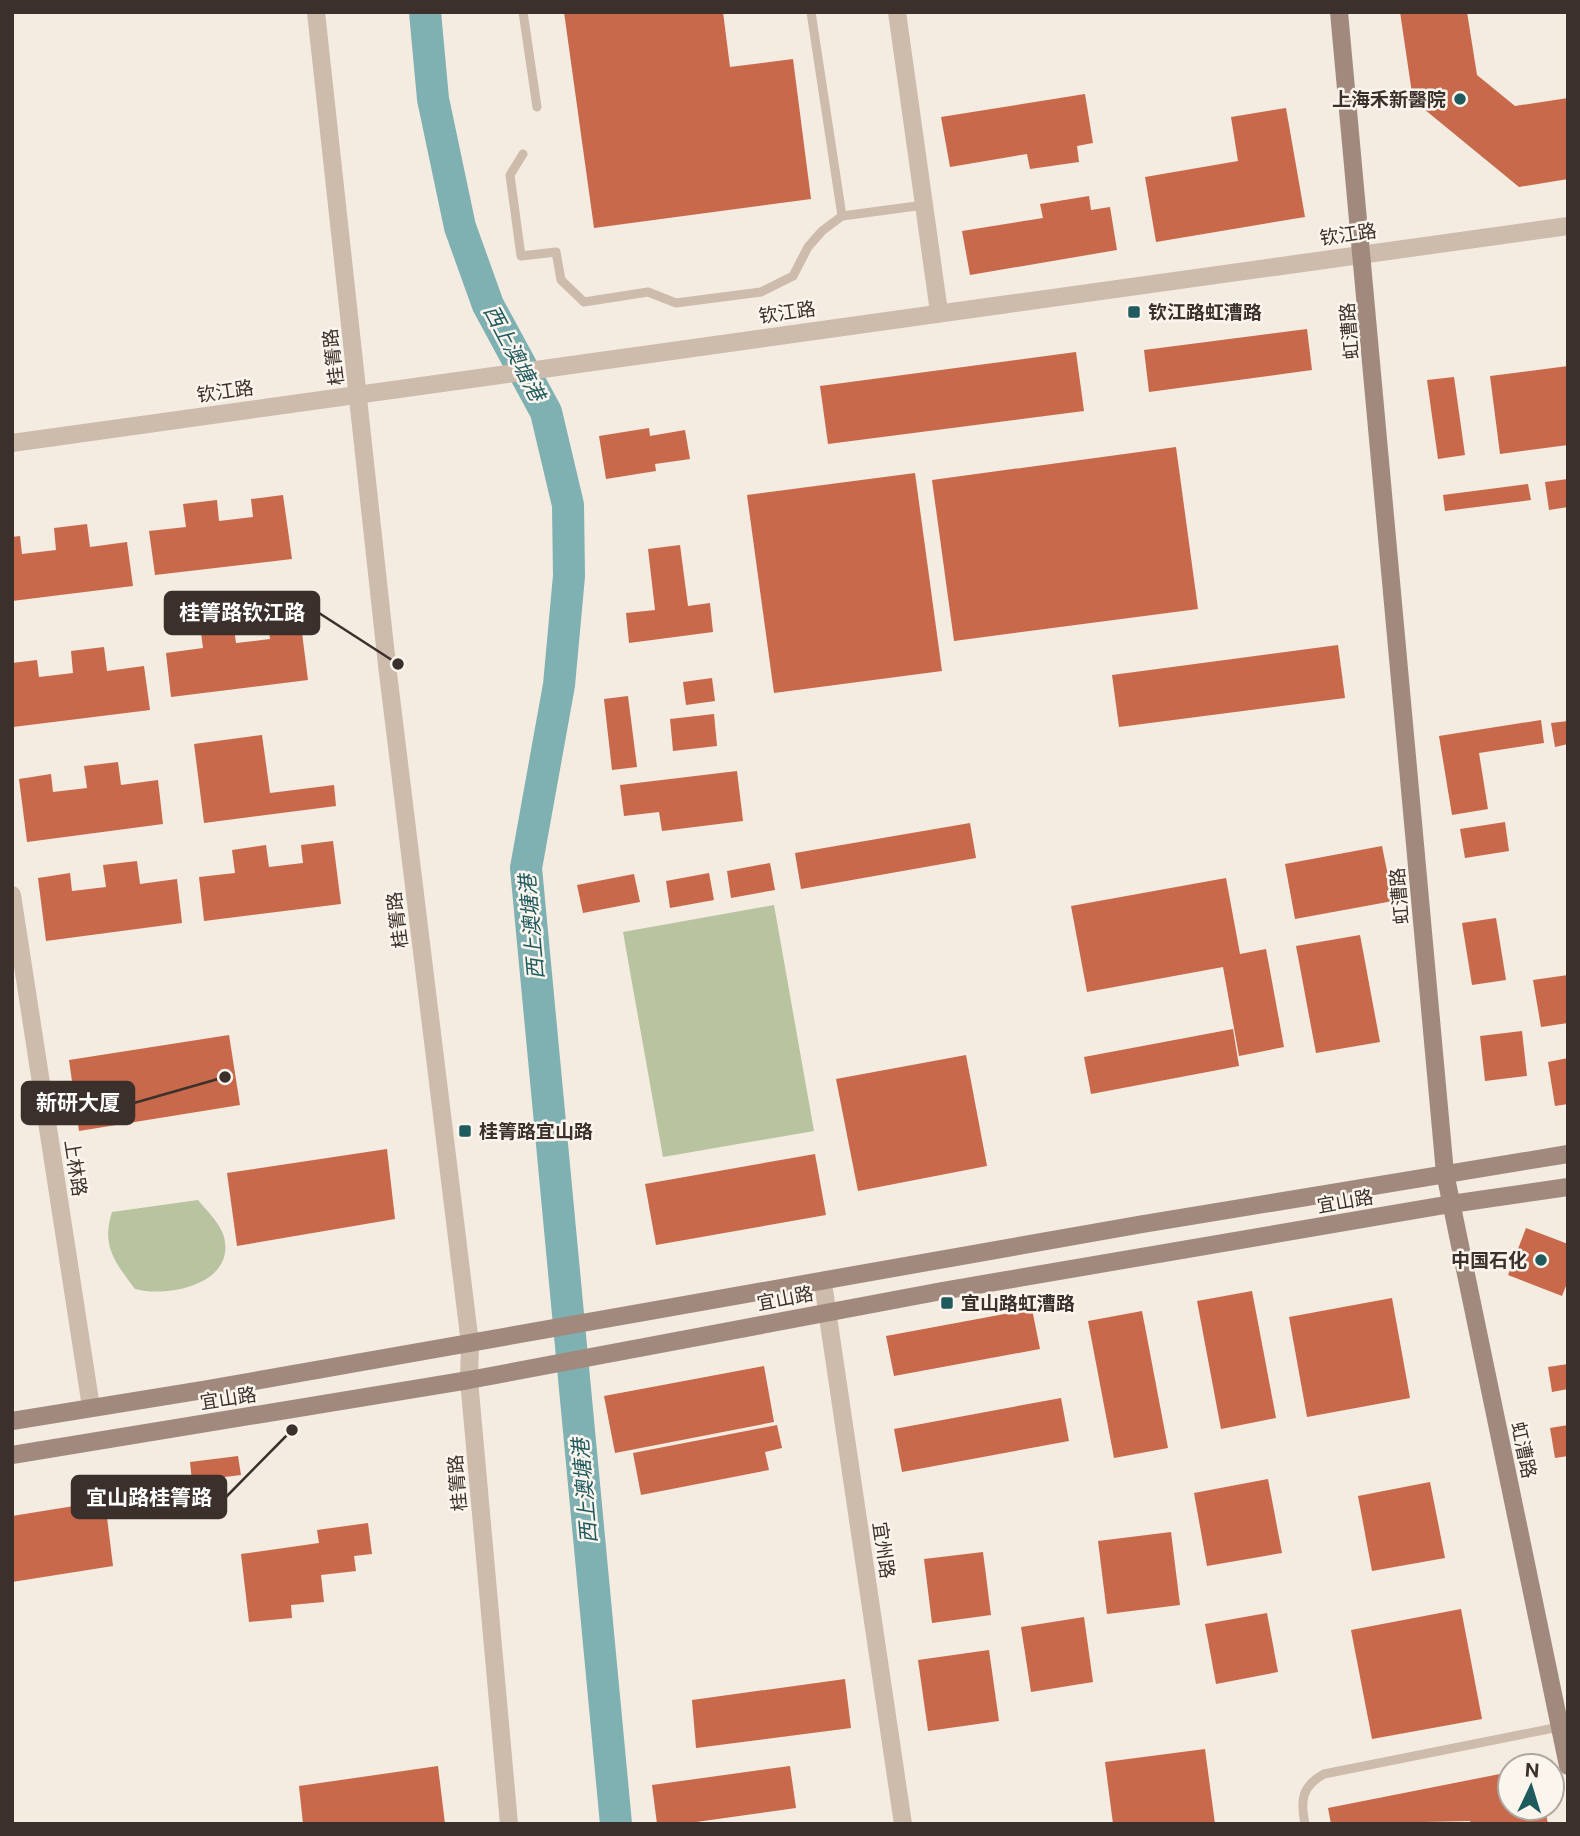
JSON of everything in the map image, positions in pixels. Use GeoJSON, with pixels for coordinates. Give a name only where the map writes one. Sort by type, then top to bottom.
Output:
{"type":"FeatureCollection","features":[{"type":"Feature","properties":{"kind":"main road","name":"虹漕路"},"geometry":{"type":"LineString","coordinates":[[1339,12],[1445,1173],[1568,1766]]}},
{"type":"Feature","properties":{"kind":"main road","name":"宜山路"},"geometry":{"type":"LineString","coordinates":[[12,1421],[1568,1154]]}},
{"type":"Feature","properties":{"kind":"main road","name":"宜山路"},"geometry":{"type":"LineString","coordinates":[[12,1455],[469,1380],[828,1311],[1451,1204],[1568,1187]]}},
{"type":"Feature","properties":{"kind":"street","name":"桂箐路"},"geometry":{"type":"LineString","coordinates":[[316,12],[387,665],[470,1344],[469,1380],[509,1824]]}},
{"type":"Feature","properties":{"kind":"street"},"geometry":{"type":"LineString","coordinates":[[897,12],[939,312]]}},
{"type":"Feature","properties":{"kind":"street","name":"钦江路"},"geometry":{"type":"LineString","coordinates":[[12,443],[1133,287],[1363,252],[1568,226]]}},
{"type":"Feature","properties":{"kind":"street","name":"上林路"},"geometry":{"type":"LineString","coordinates":[[12,895],[91,1407]]}},
{"type":"Feature","properties":{"kind":"street","name":"宜州路"},"geometry":{"type":"LineString","coordinates":[[823,1283],[903,1824]]}},
{"type":"Feature","properties":{"kind":"lane"},"geometry":{"type":"LineString","coordinates":[[523,12],[537,107]]}},
{"type":"Feature","properties":{"kind":"lane"},"geometry":{"type":"LineString","coordinates":[[811,12],[842,216]]}},
{"type":"Feature","properties":{"kind":"lane"},"geometry":{"type":"LineString","coordinates":[[523,154],[510,175],[521,256],[556,252],[561,280],[584,302],[648,292],[676,303],[761,292],[793,276],[808,247],[821,231],[842,216],[924,205]]}},
{"type":"Feature","properties":{"kind":"lane"},"geometry":{"type":"LineString","coordinates":[[1305,1824],[1301,1805],[1303,1793],[1310,1781],[1324,1774],[1559,1727]]}},
{"type":"Feature","properties":{"kind":"green space"},"geometry":{"type":"Polygon","coordinates":[[[774,905],[814,1131],[663,1157],[623,932],[774,905]]]}},
{"type":"Feature","properties":{"kind":"green space"},"geometry":{"type":"Polygon","coordinates":[[[198,1200],[224,1237],[225,1253],[220,1266],[210,1276],[181,1289],[135,1289],[116,1262],[109,1244],[112,1212],[198,1200]]]}},
{"type":"Feature","properties":{"kind":"building"},"geometry":{"type":"Polygon","coordinates":[[[564,12],[723,12],[730,67],[793,59],[811,199],[594,228],[564,12]]]}},
{"type":"Feature","properties":{"kind":"building","name":"上海禾新醫院"},"geometry":{"type":"Polygon","coordinates":[[[1400,12],[1467,12],[1477,75],[1515,106],[1568,98],[1568,179],[1519,187],[1413,100],[1400,12]]]}},
{"type":"Feature","properties":{"kind":"building"},"geometry":{"type":"Polygon","coordinates":[[[1085,94],[1093,143],[1077,146],[1079,162],[1030,169],[1027,154],[950,167],[941,117],[1085,94]]]}},
{"type":"Feature","properties":{"kind":"building"},"geometry":{"type":"Polygon","coordinates":[[[1286,108],[1305,217],[1156,242],[1145,177],[1238,161],[1231,117],[1286,108]]]}},
{"type":"Feature","properties":{"kind":"building"},"geometry":{"type":"Polygon","coordinates":[[[1089,196],[1091,210],[1110,207],[1117,250],[970,275],[962,231],[1043,218],[1040,204],[1089,196]]]}},
{"type":"Feature","properties":{"kind":"building"},"geometry":{"type":"Polygon","coordinates":[[[1307,329],[1312,370],[1149,392],[1144,350],[1307,329]]]}},
{"type":"Feature","properties":{"kind":"building"},"geometry":{"type":"Polygon","coordinates":[[[1076,352],[1084,411],[828,444],[820,386],[1076,352]]]}},
{"type":"Feature","properties":{"kind":"building"},"geometry":{"type":"Polygon","coordinates":[[[1568,366],[1568,445],[1500,454],[1490,376],[1568,366]]]}},
{"type":"Feature","properties":{"kind":"building"},"geometry":{"type":"Polygon","coordinates":[[[1454,377],[1465,455],[1438,459],[1427,380],[1454,377]]]}},
{"type":"Feature","properties":{"kind":"building"},"geometry":{"type":"Polygon","coordinates":[[[649,428],[650,436],[685,430],[690,459],[655,464],[656,471],[606,479],[599,436],[649,428]]]}},
{"type":"Feature","properties":{"kind":"building"},"geometry":{"type":"Polygon","coordinates":[[[1176,447],[1198,609],[954,641],[932,480],[1176,447]]]}},
{"type":"Feature","properties":{"kind":"building"},"geometry":{"type":"Polygon","coordinates":[[[915,473],[942,671],[774,693],[747,495],[915,473]]]}},
{"type":"Feature","properties":{"kind":"building"},"geometry":{"type":"Polygon","coordinates":[[[1568,479],[1568,507],[1549,510],[1545,482],[1568,479]]]}},
{"type":"Feature","properties":{"kind":"building"},"geometry":{"type":"Polygon","coordinates":[[[1528,484],[1531,500],[1445,511],[1443,495],[1528,484]]]}},
{"type":"Feature","properties":{"kind":"building"},"geometry":{"type":"Polygon","coordinates":[[[283,495],[292,559],[155,575],[149,531],[186,527],[183,504],[217,500],[219,521],[253,517],[251,499],[283,495]]]}},
{"type":"Feature","properties":{"kind":"building"},"geometry":{"type":"Polygon","coordinates":[[[87,524],[90,547],[127,542],[133,586],[12,601],[12,537],[20,536],[22,554],[56,550],[54,528],[87,524]]]}},
{"type":"Feature","properties":{"kind":"building"},"geometry":{"type":"Polygon","coordinates":[[[680,545],[688,606],[710,603],[713,632],[629,643],[626,613],[655,610],[648,549],[680,545]]]}},
{"type":"Feature","properties":{"kind":"building"},"geometry":{"type":"Polygon","coordinates":[[[300,617],[308,680],[171,697],[166,653],[203,648],[200,625],[233,621],[236,643],[270,639],[268,621],[300,617]]]}},
{"type":"Feature","properties":{"kind":"building"},"geometry":{"type":"Polygon","coordinates":[[[1338,645],[1345,698],[1119,727],[1112,675],[1338,645]]]}},
{"type":"Feature","properties":{"kind":"building"},"geometry":{"type":"Polygon","coordinates":[[[104,647],[107,671],[144,666],[150,710],[13,727],[12,663],[37,660],[39,677],[73,673],[71,651],[104,647]]]}},
{"type":"Feature","properties":{"kind":"building"},"geometry":{"type":"Polygon","coordinates":[[[712,678],[715,701],[686,705],[683,682],[712,678]]]}},
{"type":"Feature","properties":{"kind":"building"},"geometry":{"type":"Polygon","coordinates":[[[628,696],[637,767],[612,770],[604,699],[628,696]]]}},
{"type":"Feature","properties":{"kind":"building"},"geometry":{"type":"Polygon","coordinates":[[[714,714],[717,746],[673,751],[670,719],[714,714]]]}},
{"type":"Feature","properties":{"kind":"building"},"geometry":{"type":"Polygon","coordinates":[[[1541,720],[1544,743],[1479,753],[1488,809],[1452,815],[1439,736],[1541,720]]]}},
{"type":"Feature","properties":{"kind":"building"},"geometry":{"type":"Polygon","coordinates":[[[1568,721],[1568,744],[1555,747],[1551,723],[1568,721]]]}},
{"type":"Feature","properties":{"kind":"building"},"geometry":{"type":"Polygon","coordinates":[[[262,735],[270,793],[334,785],[336,806],[204,823],[194,744],[262,735]]]}},
{"type":"Feature","properties":{"kind":"building"},"geometry":{"type":"Polygon","coordinates":[[[118,762],[121,785],[158,780],[163,824],[27,842],[19,779],[51,774],[53,792],[87,788],[84,766],[118,762]]]}},
{"type":"Feature","properties":{"kind":"building"},"geometry":{"type":"Polygon","coordinates":[[[737,771],[743,821],[662,831],[659,812],[624,816],[620,785],[737,771]]]}},
{"type":"Feature","properties":{"kind":"building"},"geometry":{"type":"Polygon","coordinates":[[[1505,822],[1509,851],[1465,858],[1460,829],[1505,822]]]}},
{"type":"Feature","properties":{"kind":"building"},"geometry":{"type":"Polygon","coordinates":[[[970,823],[976,858],[801,889],[795,853],[970,823]]]}},
{"type":"Feature","properties":{"kind":"building"},"geometry":{"type":"Polygon","coordinates":[[[333,841],[341,904],[204,921],[199,877],[235,873],[232,850],[266,845],[269,867],[303,863],[301,845],[333,841]]]}},
{"type":"Feature","properties":{"kind":"building"},"geometry":{"type":"Polygon","coordinates":[[[1382,846],[1393,901],[1295,919],[1285,864],[1382,846]]]}},
{"type":"Feature","properties":{"kind":"building"},"geometry":{"type":"Polygon","coordinates":[[[137,861],[140,884],[177,879],[182,923],[46,941],[38,878],[70,873],[72,891],[106,887],[103,865],[137,861]]]}},
{"type":"Feature","properties":{"kind":"building"},"geometry":{"type":"Polygon","coordinates":[[[770,863],[775,890],[731,898],[727,871],[770,863]]]}},
{"type":"Feature","properties":{"kind":"building"},"geometry":{"type":"Polygon","coordinates":[[[709,873],[714,900],[670,908],[666,881],[709,873]]]}},
{"type":"Feature","properties":{"kind":"building"},"geometry":{"type":"Polygon","coordinates":[[[634,874],[640,902],[583,913],[577,885],[634,874]]]}},
{"type":"Feature","properties":{"kind":"building"},"geometry":{"type":"Polygon","coordinates":[[[1226,878],[1240,954],[1266,949],[1284,1047],[1239,1056],[1223,967],[1087,992],[1071,906],[1226,878]]]}},
{"type":"Feature","properties":{"kind":"building"},"geometry":{"type":"Polygon","coordinates":[[[1496,918],[1506,980],[1472,985],[1462,923],[1496,918]]]}},
{"type":"Feature","properties":{"kind":"building"},"geometry":{"type":"Polygon","coordinates":[[[1360,935],[1380,1042],[1316,1053],[1296,946],[1360,935]]]}},
{"type":"Feature","properties":{"kind":"building"},"geometry":{"type":"Polygon","coordinates":[[[1568,975],[1568,1023],[1541,1027],[1533,980],[1568,975]]]}},
{"type":"Feature","properties":{"kind":"building"},"geometry":{"type":"Polygon","coordinates":[[[1233,1029],[1239,1066],[1091,1094],[1084,1057],[1233,1029]]]}},
{"type":"Feature","properties":{"kind":"building"},"geometry":{"type":"Polygon","coordinates":[[[1522,1031],[1527,1076],[1485,1081],[1480,1036],[1522,1031]]]}},
{"type":"Feature","properties":{"kind":"building"},"geometry":{"type":"Polygon","coordinates":[[[229,1035],[240,1105],[79,1131],[69,1060],[229,1035]]]}},
{"type":"Feature","properties":{"kind":"building"},"geometry":{"type":"Polygon","coordinates":[[[966,1055],[987,1166],[858,1191],[836,1079],[966,1055]]]}},
{"type":"Feature","properties":{"kind":"building"},"geometry":{"type":"Polygon","coordinates":[[[1568,1058],[1568,1104],[1555,1106],[1548,1062],[1568,1058]]]}},
{"type":"Feature","properties":{"kind":"building"},"geometry":{"type":"Polygon","coordinates":[[[387,1149],[395,1219],[237,1246],[227,1173],[387,1149]]]}},
{"type":"Feature","properties":{"kind":"building"},"geometry":{"type":"Polygon","coordinates":[[[815,1154],[826,1215],[656,1245],[645,1184],[815,1154]]]}},
{"type":"Feature","properties":{"kind":"building","name":"中国石化"},"geometry":{"type":"Polygon","coordinates":[[[1526,1228],[1568,1244],[1568,1281],[1562,1296],[1508,1275],[1526,1228]]]}},
{"type":"Feature","properties":{"kind":"building"},"geometry":{"type":"Polygon","coordinates":[[[1252,1291],[1276,1418],[1221,1429],[1197,1301],[1252,1291]]]}},
{"type":"Feature","properties":{"kind":"building"},"geometry":{"type":"Polygon","coordinates":[[[1392,1298],[1410,1398],[1307,1417],[1289,1317],[1392,1298]]]}},
{"type":"Feature","properties":{"kind":"building"},"geometry":{"type":"Polygon","coordinates":[[[1032,1309],[1040,1349],[894,1376],[886,1336],[1032,1309]]]}},
{"type":"Feature","properties":{"kind":"building"},"geometry":{"type":"Polygon","coordinates":[[[1142,1311],[1168,1448],[1114,1458],[1088,1321],[1142,1311]]]}},
{"type":"Feature","properties":{"kind":"building"},"geometry":{"type":"Polygon","coordinates":[[[1568,1364],[1568,1389],[1552,1392],[1548,1367],[1568,1364]]]}},
{"type":"Feature","properties":{"kind":"building"},"geometry":{"type":"Polygon","coordinates":[[[764,1366],[774,1422],[615,1453],[604,1396],[764,1366]]]}},
{"type":"Feature","properties":{"kind":"building"},"geometry":{"type":"Polygon","coordinates":[[[1061,1398],[1069,1441],[902,1472],[894,1429],[1061,1398]]]}},
{"type":"Feature","properties":{"kind":"building"},"geometry":{"type":"Polygon","coordinates":[[[777,1425],[782,1448],[765,1452],[769,1470],[641,1495],[633,1453],[777,1425]]]}},
{"type":"Feature","properties":{"kind":"building"},"geometry":{"type":"Polygon","coordinates":[[[1568,1425],[1568,1456],[1555,1458],[1550,1428],[1568,1425]]]}},
{"type":"Feature","properties":{"kind":"building"},"geometry":{"type":"Polygon","coordinates":[[[238,1456],[241,1475],[192,1481],[190,1462],[238,1456]]]}},
{"type":"Feature","properties":{"kind":"building"},"geometry":{"type":"Polygon","coordinates":[[[1268,1479],[1282,1553],[1207,1566],[1194,1493],[1268,1479]]]}},
{"type":"Feature","properties":{"kind":"building"},"geometry":{"type":"Polygon","coordinates":[[[1430,1482],[1445,1558],[1372,1571],[1358,1496],[1430,1482]]]}},
{"type":"Feature","properties":{"kind":"building"},"geometry":{"type":"Polygon","coordinates":[[[105,1501],[113,1566],[12,1582],[12,1516],[105,1501]]]}},
{"type":"Feature","properties":{"kind":"building"},"geometry":{"type":"Polygon","coordinates":[[[368,1523],[372,1554],[354,1556],[356,1571],[321,1575],[324,1602],[291,1605],[292,1618],[249,1622],[241,1554],[319,1543],[317,1530],[368,1523]]]}},
{"type":"Feature","properties":{"kind":"building"},"geometry":{"type":"Polygon","coordinates":[[[1171,1532],[1180,1605],[1107,1614],[1098,1541],[1171,1532]]]}},
{"type":"Feature","properties":{"kind":"building"},"geometry":{"type":"Polygon","coordinates":[[[983,1552],[991,1615],[932,1623],[924,1559],[983,1552]]]}},
{"type":"Feature","properties":{"kind":"building"},"geometry":{"type":"Polygon","coordinates":[[[1461,1609],[1482,1719],[1372,1739],[1351,1630],[1461,1609]]]}},
{"type":"Feature","properties":{"kind":"building"},"geometry":{"type":"Polygon","coordinates":[[[1267,1613],[1278,1672],[1216,1684],[1205,1624],[1267,1613]]]}},
{"type":"Feature","properties":{"kind":"building"},"geometry":{"type":"Polygon","coordinates":[[[1084,1617],[1093,1682],[1031,1692],[1021,1627],[1084,1617]]]}},
{"type":"Feature","properties":{"kind":"building"},"geometry":{"type":"Polygon","coordinates":[[[989,1650],[999,1721],[928,1731],[918,1660],[989,1650]]]}},
{"type":"Feature","properties":{"kind":"building"},"geometry":{"type":"Polygon","coordinates":[[[845,1679],[851,1728],[696,1748],[692,1700],[845,1679]]]}},
{"type":"Feature","properties":{"kind":"building"},"geometry":{"type":"Polygon","coordinates":[[[1205,1749],[1215,1824],[1113,1824],[1105,1762],[1205,1749]]]}},
{"type":"Feature","properties":{"kind":"building"},"geometry":{"type":"Polygon","coordinates":[[[438,1766],[445,1824],[303,1824],[299,1786],[438,1766]]]}},
{"type":"Feature","properties":{"kind":"building"},"geometry":{"type":"Polygon","coordinates":[[[790,1766],[796,1808],[682,1824],[657,1824],[652,1785],[790,1766]]]}},
{"type":"Feature","properties":{"kind":"building"},"geometry":{"type":"Polygon","coordinates":[[[1496,1775],[1496,1822],[1548,1824],[1471,1824],[1470,1821],[1331,1824],[1328,1808],[1496,1775]]]}},
{"type":"Feature","properties":{"kind":"waterway","name":"西上澳塘港"},"geometry":{"type":"LineString","coordinates":[[425,12],[433,99],[460,227],[488,305],[546,412],[568,505],[569,576],[559,685],[526,868],[616,1824]]}},
{"type":"Feature","properties":{"kind":"place","name":"上海禾新醫院"},"geometry":{"type":"Point","coordinates":[1460,99]}},
{"type":"Feature","properties":{"kind":"place","name":"钦江路虹漕路"},"geometry":{"type":"Point","coordinates":[1134,312]}},
{"type":"Feature","properties":{"kind":"place","name":"桂箐路钦江路"},"geometry":{"type":"Point","coordinates":[398,664]}},
{"type":"Feature","properties":{"kind":"place","name":"新研大厦"},"geometry":{"type":"Point","coordinates":[225,1077]}},
{"type":"Feature","properties":{"kind":"place","name":"桂箐路宜山路"},"geometry":{"type":"Point","coordinates":[465,1131]}},
{"type":"Feature","properties":{"kind":"place","name":"中国石化"},"geometry":{"type":"Point","coordinates":[1541,1260]}},
{"type":"Feature","properties":{"kind":"place","name":"宜山路虹漕路"},"geometry":{"type":"Point","coordinates":[947,1303]}},
{"type":"Feature","properties":{"kind":"place","name":"宜山路桂箐路"},"geometry":{"type":"Point","coordinates":[292,1430]}}]}
